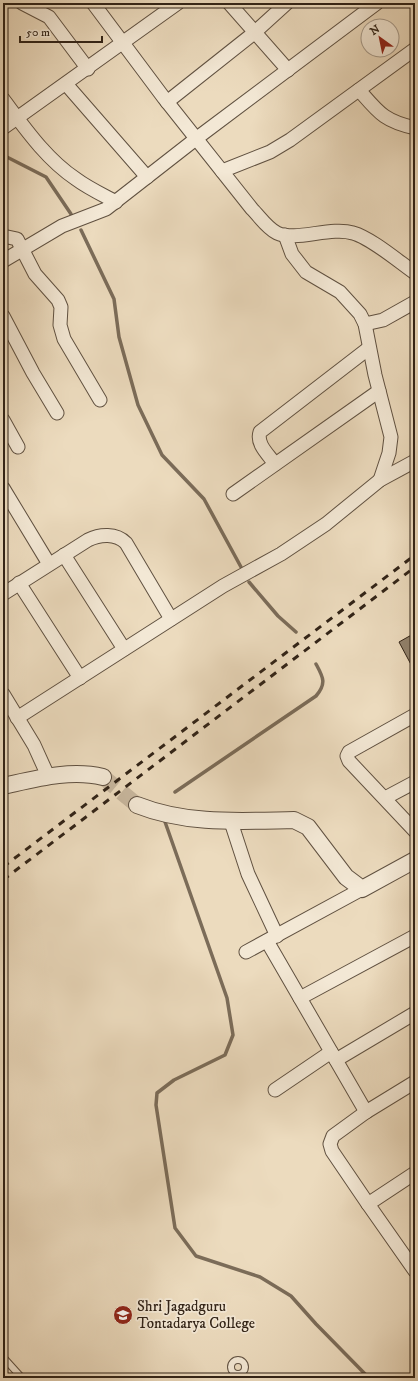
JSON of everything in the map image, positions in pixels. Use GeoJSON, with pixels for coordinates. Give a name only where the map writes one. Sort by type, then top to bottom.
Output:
{"type":"FeatureCollection","features":[{"type":"Feature","properties":{"kind":"street"},"geometry":{"type":"LineString","coordinates":[[22,3],[49,18],[88,69]]}},
{"type":"Feature","properties":{"kind":"street"},"geometry":{"type":"LineString","coordinates":[[94,3],[167,102],[268,226],[276,232],[285,235],[337,231],[352,232],[363,237],[415,273]]}},
{"type":"Feature","properties":{"kind":"street"},"geometry":{"type":"LineString","coordinates":[[3,128],[123,44],[161,8],[178,3]]}},
{"type":"Feature","properties":{"kind":"street"},"geometry":{"type":"LineString","coordinates":[[229,3],[288,70]]}},
{"type":"Feature","properties":{"kind":"street"},"geometry":{"type":"LineString","coordinates":[[167,102],[254,32],[287,3]]}},
{"type":"Feature","properties":{"kind":"street"},"geometry":{"type":"LineString","coordinates":[[3,261],[62,226],[96,215],[116,202],[197,138],[377,3]]}},
{"type":"Feature","properties":{"kind":"street"},"geometry":{"type":"LineString","coordinates":[[222,171],[270,152],[415,49]]}},
{"type":"Feature","properties":{"kind":"street"},"geometry":{"type":"LineString","coordinates":[[66,84],[147,178]]}},
{"type":"Feature","properties":{"kind":"street"},"geometry":{"type":"LineString","coordinates":[[359,90],[383,116],[395,123],[415,128]]}},
{"type":"Feature","properties":{"kind":"street"},"geometry":{"type":"LineString","coordinates":[[3,99],[60,166],[75,179],[116,202]]}},
{"type":"Feature","properties":{"kind":"street"},"geometry":{"type":"LineString","coordinates":[[285,235],[292,254],[306,272],[340,292],[350,302],[365,324],[369,348],[391,438],[389,453],[380,480]]}},
{"type":"Feature","properties":{"kind":"street"},"geometry":{"type":"LineString","coordinates":[[3,236],[16,239],[23,249],[35,274],[58,300],[61,307],[60,325],[64,339],[100,400]]}},
{"type":"Feature","properties":{"kind":"street"},"geometry":{"type":"LineString","coordinates":[[365,324],[383,320],[415,302]]}},
{"type":"Feature","properties":{"kind":"street"},"geometry":{"type":"LineString","coordinates":[[3,316],[26,361],[57,413]]}},
{"type":"Feature","properties":{"kind":"street"},"geometry":{"type":"LineString","coordinates":[[275,464],[260,443],[258,438],[260,432],[369,348]]}},
{"type":"Feature","properties":{"kind":"street"},"geometry":{"type":"LineString","coordinates":[[233,494],[379,391]]}},
{"type":"Feature","properties":{"kind":"street"},"geometry":{"type":"LineString","coordinates":[[3,420],[18,447]]}},
{"type":"Feature","properties":{"kind":"street"},"geometry":{"type":"LineString","coordinates":[[17,718],[223,586],[294,545],[326,524],[380,480],[415,461]]}},
{"type":"Feature","properties":{"kind":"street"},"geometry":{"type":"LineString","coordinates":[[3,488],[49,564]]}},
{"type":"Feature","properties":{"kind":"street"},"geometry":{"type":"LineString","coordinates":[[4,592],[94,537],[102,535],[116,536],[122,539],[171,619]]}},
{"type":"Feature","properties":{"kind":"street"},"geometry":{"type":"LineString","coordinates":[[64,555],[124,649]]}},
{"type":"Feature","properties":{"kind":"street"},"geometry":{"type":"LineString","coordinates":[[19,583],[80,678]]}},
{"type":"Feature","properties":{"kind":"street"},"geometry":{"type":"LineString","coordinates":[[3,694],[34,745],[48,776]]}},
{"type":"Feature","properties":{"kind":"street"},"geometry":{"type":"LineString","coordinates":[[415,716],[349,752],[348,756],[349,761],[415,831]]}},
{"type":"Feature","properties":{"kind":"street"},"geometry":{"type":"LineString","coordinates":[[3,786],[48,776],[78,774],[103,777]]}},
{"type":"Feature","properties":{"kind":"street"},"geometry":{"type":"LineString","coordinates":[[384,798],[415,782]]}},
{"type":"Feature","properties":{"kind":"street"},"geometry":{"type":"LineString","coordinates":[[137,805],[176,816],[231,822],[294,820],[301,822],[308,826],[346,877],[362,889]]}},
{"type":"Feature","properties":{"kind":"street"},"geometry":{"type":"LineString","coordinates":[[231,822],[272,939],[300,998],[366,1112]]}},
{"type":"Feature","properties":{"kind":"street"},"geometry":{"type":"LineString","coordinates":[[246,952],[415,860]]}},
{"type":"Feature","properties":{"kind":"street"},"geometry":{"type":"LineString","coordinates":[[300,998],[415,936]]}},
{"type":"Feature","properties":{"kind":"street"},"geometry":{"type":"LineString","coordinates":[[275,1090],[333,1056],[415,1012]]}},
{"type":"Feature","properties":{"kind":"street"},"geometry":{"type":"LineString","coordinates":[[415,1082],[366,1112],[333,1136],[330,1144],[332,1151],[415,1271]]}},
{"type":"Feature","properties":{"kind":"street"},"geometry":{"type":"LineString","coordinates":[[368,1204],[415,1173]]}},
{"type":"Feature","properties":{"kind":"lane"},"geometry":{"type":"LineString","coordinates":[[3,1357],[22,1378]]}},
{"type":"Feature","properties":{"kind":"building"},"geometry":{"type":"Polygon","coordinates":[[[415,633],[415,672],[399,642],[415,633]]]}},
{"type":"Feature","properties":{"kind":"waterway"},"geometry":{"type":"LineString","coordinates":[[3,155],[46,177],[71,214]]}},
{"type":"Feature","properties":{"kind":"waterway"},"geometry":{"type":"LineString","coordinates":[[81,230],[114,299],[119,337],[138,405],[162,455],[204,499],[241,567]]}},
{"type":"Feature","properties":{"kind":"waterway"},"geometry":{"type":"LineString","coordinates":[[249,582],[278,616],[296,632]]}},
{"type":"Feature","properties":{"kind":"waterway"},"geometry":{"type":"LineString","coordinates":[[175,792],[316,696],[323,684],[322,676],[316,664]]}},
{"type":"Feature","properties":{"kind":"waterway"},"geometry":{"type":"LineString","coordinates":[[164,819],[227,998],[233,1035],[225,1055],[174,1080],[157,1093],[156,1105],[175,1228],[196,1256],[260,1277],[291,1296],[369,1378]]}},
{"type":"Feature","properties":{"kind":"tunnel"},"geometry":{"type":"LineString","coordinates":[[103,777],[137,805]]}},
{"type":"Feature","properties":{"kind":"railway"},"geometry":{"type":"LineString","coordinates":[[3,867],[415,555]]}},
{"type":"Feature","properties":{"kind":"railway"},"geometry":{"type":"LineString","coordinates":[[3,880],[415,567]]}},
{"type":"Feature","properties":{"kind":"place","name":"Shri Jagadguru Tontadarya College"},"geometry":{"type":"Point","coordinates":[123,1315]}}]}
